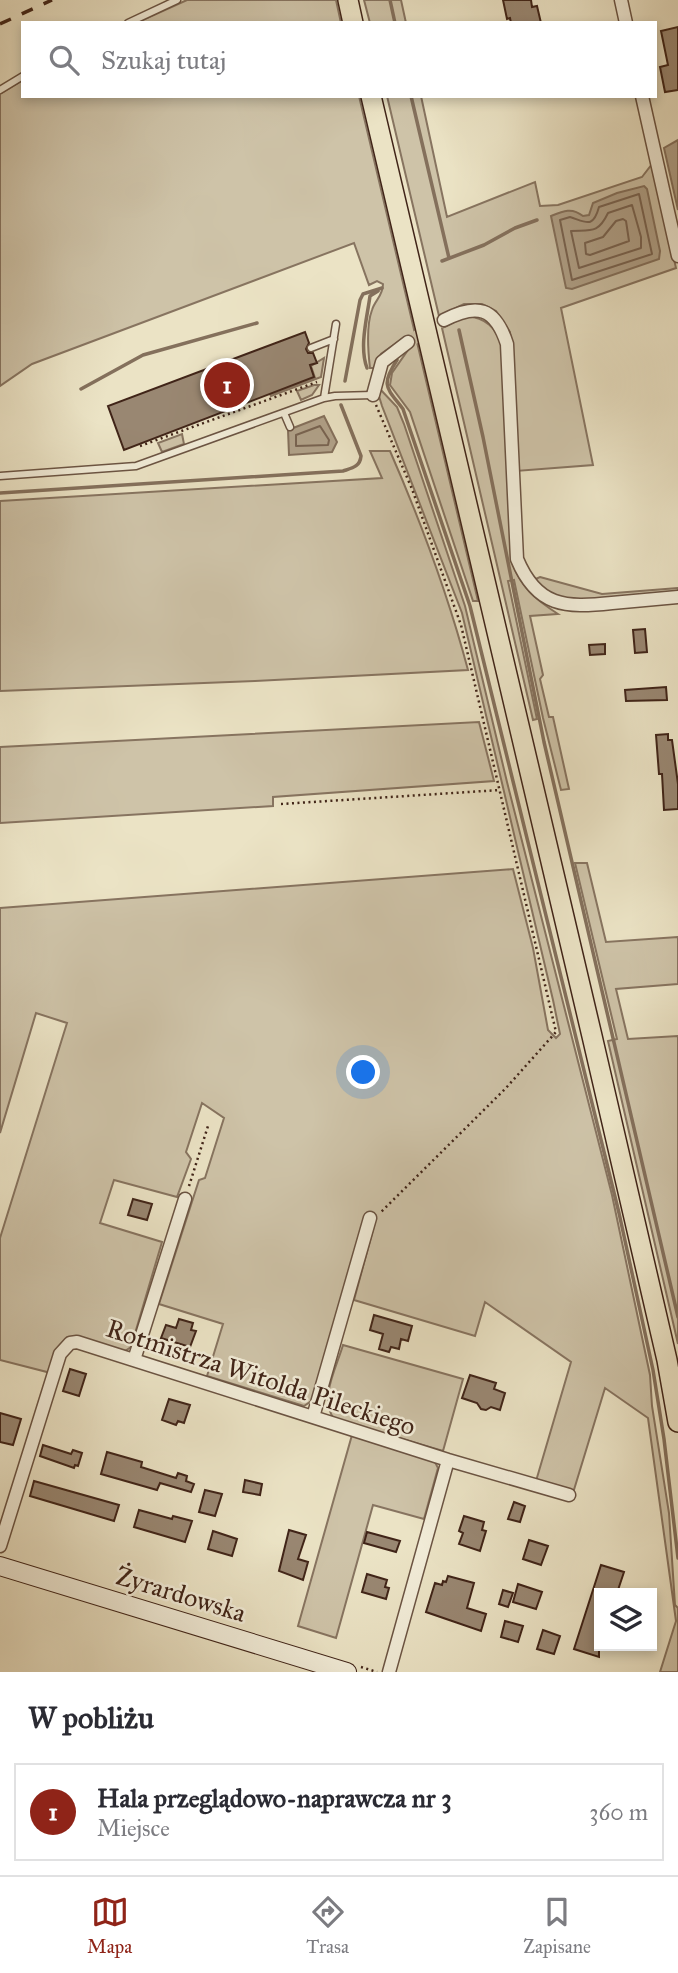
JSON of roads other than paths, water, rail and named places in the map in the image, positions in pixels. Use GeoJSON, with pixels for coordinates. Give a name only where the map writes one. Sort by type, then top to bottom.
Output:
{"type":"FeatureCollection","features":[{"type":"Feature","properties":{"kind":"main road"},"geometry":{"type":"LineString","coordinates":[[348,0],[353,21]]}},
{"type":"Feature","properties":{"kind":"main road"},"geometry":{"type":"LineString","coordinates":[[371,98],[595,1049],[667,1360],[678,1422]]}},
{"type":"Feature","properties":{"kind":"main road","name":"Żyrardowska"},"geometry":{"type":"LineString","coordinates":[[0,1566],[347,1672]]}},
{"type":"Feature","properties":{"kind":"street"},"geometry":{"type":"LineString","coordinates":[[621,0],[626,21]]}},
{"type":"Feature","properties":{"kind":"street"},"geometry":{"type":"LineString","coordinates":[[642,98],[678,256]]}},
{"type":"Feature","properties":{"kind":"street"},"geometry":{"type":"LineString","coordinates":[[444,320],[466,310],[482,311],[489,315],[504,335],[507,344],[517,559],[525,578],[540,594],[558,604],[582,606],[678,597]]}},
{"type":"Feature","properties":{"kind":"street"},"geometry":{"type":"LineString","coordinates":[[373,395],[382,362],[408,342]]}},
{"type":"Feature","properties":{"kind":"street"},"geometry":{"type":"LineString","coordinates":[[134,1360],[185,1199]]}},
{"type":"Feature","properties":{"kind":"street"},"geometry":{"type":"LineString","coordinates":[[313,1416],[370,1219]]}},
{"type":"Feature","properties":{"kind":"street","name":"Rotmistrza Witolda Pileckiego"},"geometry":{"type":"LineString","coordinates":[[0,1546],[62,1349],[77,1342],[448,1460],[569,1495]]}},
{"type":"Feature","properties":{"kind":"street"},"geometry":{"type":"LineString","coordinates":[[389,1672],[448,1460]]}},
{"type":"Feature","properties":{"kind":"lane"},"geometry":{"type":"LineString","coordinates":[[132,21],[177,0]]}},
{"type":"Feature","properties":{"kind":"lane"},"geometry":{"type":"LineString","coordinates":[[0,90],[21,77]]}},
{"type":"Feature","properties":{"kind":"lane"},"geometry":{"type":"LineString","coordinates":[[324,398],[336,324]]}},
{"type":"Feature","properties":{"kind":"lane"},"geometry":{"type":"LineString","coordinates":[[311,348],[334,339]]}},
{"type":"Feature","properties":{"kind":"lane"},"geometry":{"type":"LineString","coordinates":[[0,476],[136,466],[324,398],[373,395]]}},
{"type":"Feature","properties":{"kind":"lane"},"geometry":{"type":"LineString","coordinates":[[284,412],[289,427]]}},
{"type":"Feature","properties":{"kind":"water"},"geometry":{"type":"Polygon","coordinates":[[[678,140],[678,210],[664,148],[678,140]]]}},
{"type":"Feature","properties":{"kind":"water"},"geometry":{"type":"Polygon","coordinates":[[[644,186],[647,189],[660,251],[659,259],[572,289],[566,288],[551,216],[567,211],[589,215],[593,203],[644,186]]]}},
{"type":"Feature","properties":{"kind":"water"},"geometry":{"type":"Polygon","coordinates":[[[324,416],[337,442],[332,452],[289,455],[288,430],[324,416]]]}},
{"type":"Feature","properties":{"kind":"waterway"},"geometry":{"type":"LineString","coordinates":[[390,0],[395,21]]}},
{"type":"Feature","properties":{"kind":"waterway"},"geometry":{"type":"LineString","coordinates":[[411,98],[449,258]]}},
{"type":"Feature","properties":{"kind":"waterway"},"geometry":{"type":"LineString","coordinates":[[442,261],[537,220]]}},
{"type":"Feature","properties":{"kind":"waterway"},"geometry":{"type":"LineString","coordinates":[[345,381],[360,300],[363,294],[382,288]]}},
{"type":"Feature","properties":{"kind":"waterway"},"geometry":{"type":"LineString","coordinates":[[367,368],[364,351],[366,323],[370,296],[378,291]]}},
{"type":"Feature","properties":{"kind":"waterway"},"geometry":{"type":"LineString","coordinates":[[81,389],[143,355],[257,323]]}},
{"type":"Feature","properties":{"kind":"waterway"},"geometry":{"type":"LineString","coordinates":[[459,330],[544,742],[678,1317]]}},
{"type":"Feature","properties":{"kind":"waterway"},"geometry":{"type":"LineString","coordinates":[[397,360],[387,381],[388,386],[403,409],[470,606],[619,1213],[653,1370],[678,1558]]}},
{"type":"Feature","properties":{"kind":"waterway"},"geometry":{"type":"LineString","coordinates":[[0,493],[343,471],[357,465],[361,456],[341,405]]}},
{"type":"Feature","properties":{"kind":"tunnel"},"geometry":{"type":"LineString","coordinates":[[408,342],[444,320]]}},
{"type":"Feature","properties":{"kind":"railway"},"geometry":{"type":"LineString","coordinates":[[0,24],[52,0]]}},
{"type":"Feature","properties":{"kind":"place","name":"Hala przeglądowo-naprawcza nr 3"},"geometry":{"type":"Point","coordinates":[227,385]}}]}
